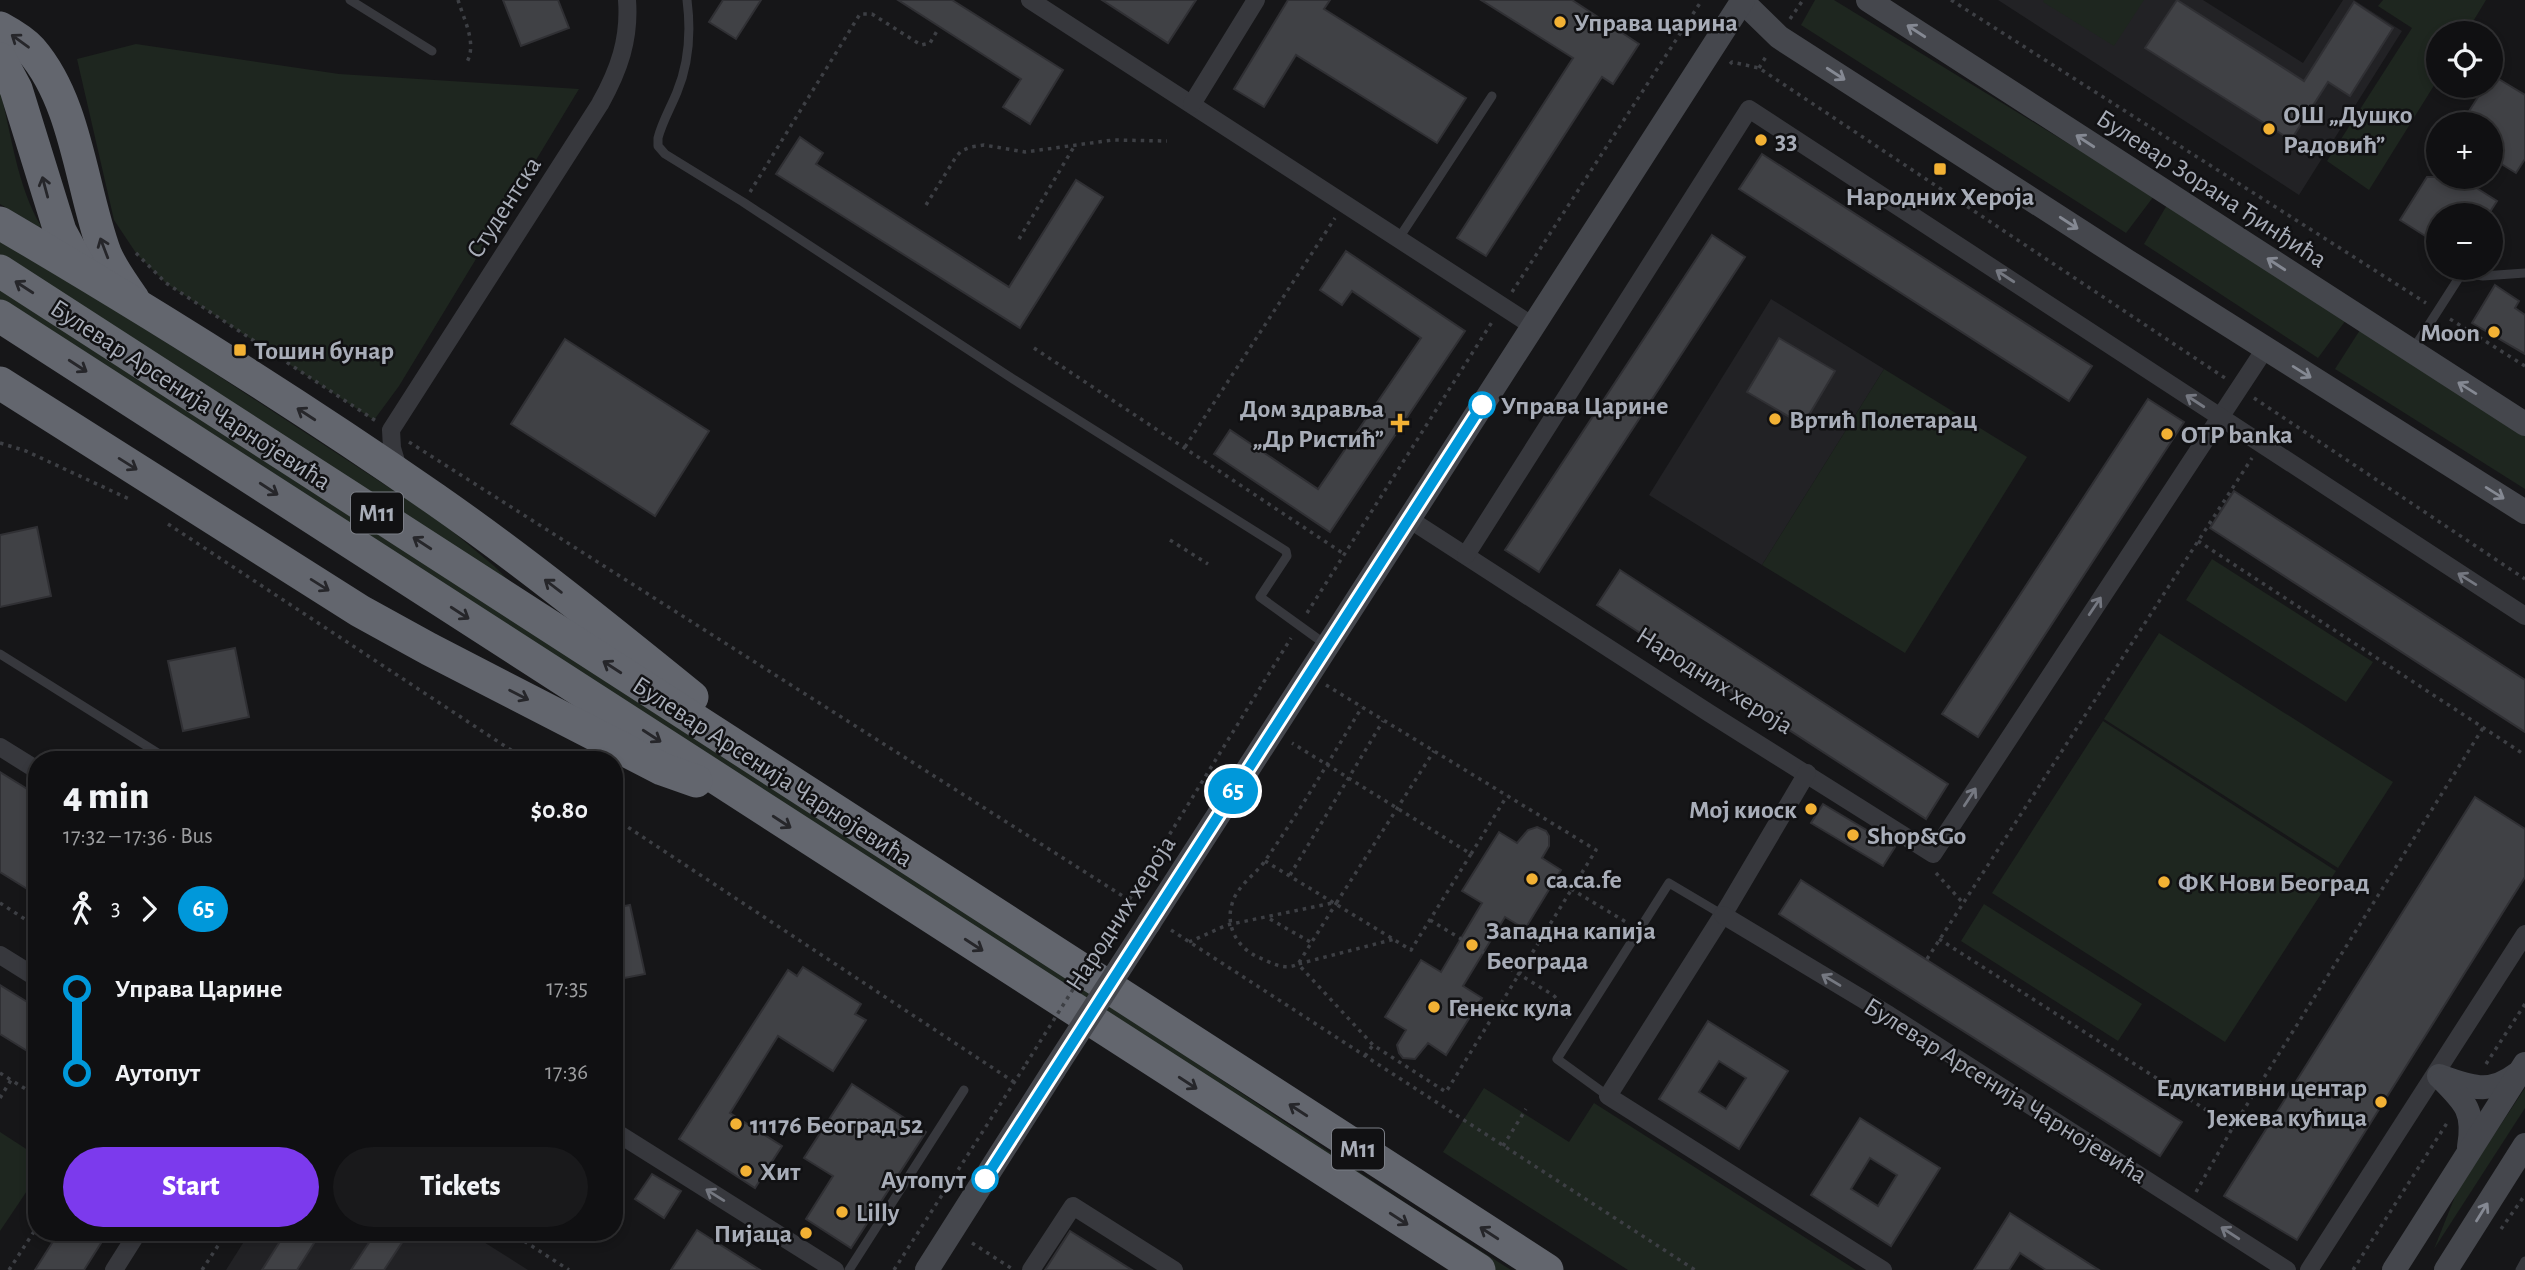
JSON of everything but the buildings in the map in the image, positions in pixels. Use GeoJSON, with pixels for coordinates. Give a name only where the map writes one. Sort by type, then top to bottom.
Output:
{"type":"FeatureCollection","features":[{"type":"Feature","properties":{"kind":"highway"},"geometry":{"type":"LineString","coordinates":[[0,29],[30,49],[51,78],[64,110],[106,256],[139,307]]}},
{"type":"Feature","properties":{"kind":"highway"},"geometry":{"type":"LineString","coordinates":[[0,59],[16,89],[60,231],[83,272]]}},
{"type":"Feature","properties":{"kind":"highway"},"geometry":{"type":"LineString","coordinates":[[0,223],[139,307],[344,439],[528,567],[728,726],[743,743],[751,758]]}},
{"type":"Feature","properties":{"kind":"highway","name":"Булевар Арсенија Чарнојевића"},"geometry":{"type":"LineString","coordinates":[[0,271],[1547,1270]]}},
{"type":"Feature","properties":{"kind":"highway","name":"Булевар Арсенија Чарнојевића"},"geometry":{"type":"LineString","coordinates":[[0,316],[1479,1270]]}},
{"type":"Feature","properties":{"kind":"highway"},"geometry":{"type":"LineString","coordinates":[[0,383],[360,611],[662,769],[699,782],[725,785]]}},
{"type":"Feature","properties":{"kind":"highway"},"geometry":{"type":"LineString","coordinates":[[0,409],[70,427]]}},
{"type":"Feature","properties":{"kind":"street","name":"Студентска"},"geometry":{"type":"LineString","coordinates":[[391,430],[600,104],[623,55],[628,26],[627,0]]}},
{"type":"Feature","properties":{"kind":"street"},"geometry":{"type":"LineString","coordinates":[[1030,0],[1533,326]]}},
{"type":"Feature","properties":{"kind":"street"},"geometry":{"type":"LineString","coordinates":[[1192,104],[1256,0]]}},
{"type":"Feature","properties":{"kind":"street"},"geometry":{"type":"LineString","coordinates":[[1742,0],[1779,37],[2265,349],[2525,512]]}},
{"type":"Feature","properties":{"kind":"street","name":"Народних хероја"},"geometry":{"type":"LineString","coordinates":[[927,1270],[1054,1070],[1160,926],[1327,645],[1742,0]]}},
{"type":"Feature","properties":{"kind":"street","name":"Булевар Зорана Ђинђића"},"geometry":{"type":"LineString","coordinates":[[1868,0],[2525,424]]}},
{"type":"Feature","properties":{"kind":"street"},"geometry":{"type":"LineString","coordinates":[[1466,555],[1749,109],[2525,616]]}},
{"type":"Feature","properties":{"kind":"street"},"geometry":{"type":"LineString","coordinates":[[2221,418],[2265,349]]}},
{"type":"Feature","properties":{"kind":"street","name":"Народних хероја"},"geometry":{"type":"LineString","coordinates":[[1409,519],[1933,854],[2221,418]]}},
{"type":"Feature","properties":{"kind":"street"},"geometry":{"type":"LineString","coordinates":[[344,439],[373,437],[391,430],[392,448],[401,477]]}},
{"type":"Feature","properties":{"kind":"street"},"geometry":{"type":"LineString","coordinates":[[0,747],[28,764]]}},
{"type":"Feature","properties":{"kind":"street"},"geometry":{"type":"LineString","coordinates":[[1807,773],[1723,915],[1608,1096],[1884,1270]]}},
{"type":"Feature","properties":{"kind":"street","name":"Булевар Арсенија Чарнојевића"},"geometry":{"type":"LineString","coordinates":[[1723,915],[1889,1015],[2287,1270]]}},
{"type":"Feature","properties":{"kind":"street"},"geometry":{"type":"LineString","coordinates":[[2309,1270],[2437,1075],[2525,934]]}},
{"type":"Feature","properties":{"kind":"street"},"geometry":{"type":"LineString","coordinates":[[0,955],[28,972]]}},
{"type":"Feature","properties":{"kind":"street"},"geometry":{"type":"LineString","coordinates":[[2437,1075],[2467,1093],[2498,1087],[2523,1068]]}},
{"type":"Feature","properties":{"kind":"street"},"geometry":{"type":"LineString","coordinates":[[2394,1270],[2523,1068]]}},
{"type":"Feature","properties":{"kind":"street"},"geometry":{"type":"LineString","coordinates":[[2467,1093],[2472,1122],[2469,1150]]}},
{"type":"Feature","properties":{"kind":"street"},"geometry":{"type":"LineString","coordinates":[[623,1137],[830,1269]]}},
{"type":"Feature","properties":{"kind":"street"},"geometry":{"type":"LineString","coordinates":[[2446,1270],[2525,1145]]}},
{"type":"Feature","properties":{"kind":"street"},"geometry":{"type":"LineString","coordinates":[[1031,1270],[1073,1206],[1174,1270]]}},
{"type":"Feature","properties":{"kind":"street"},"geometry":{"type":"LineString","coordinates":[[114,1270],[132,1241]]}},
{"type":"Feature","properties":{"kind":"lane"},"geometry":{"type":"LineString","coordinates":[[350,0],[432,51]]}},
{"type":"Feature","properties":{"kind":"lane"},"geometry":{"type":"LineString","coordinates":[[687,0],[689,33],[685,62],[679,87],[661,127],[658,146],[665,154],[1013,379],[1286,551],[1287,556],[1259,597],[1327,645]]}},
{"type":"Feature","properties":{"kind":"lane"},"geometry":{"type":"LineString","coordinates":[[1399,239],[1492,96]]}},
{"type":"Feature","properties":{"kind":"lane"},"geometry":{"type":"LineString","coordinates":[[2411,352],[2462,273],[2483,276],[2525,273]]}},
{"type":"Feature","properties":{"kind":"lane"},"geometry":{"type":"LineString","coordinates":[[0,654],[154,751]]}},
{"type":"Feature","properties":{"kind":"lane"},"geometry":{"type":"LineString","coordinates":[[1608,1096],[1557,1059],[1669,883],[1723,915]]}},
{"type":"Feature","properties":{"kind":"lane"},"geometry":{"type":"LineString","coordinates":[[849,1270],[964,1090]]}},
{"type":"Feature","properties":{"kind":"lane"},"geometry":{"type":"LineString","coordinates":[[2519,1270],[2525,1261]]}},
{"type":"Feature","properties":{"kind":"path"},"geometry":{"type":"LineString","coordinates":[[458,0],[470,37],[472,53],[467,62]]}},
{"type":"Feature","properties":{"kind":"path"},"geometry":{"type":"LineString","coordinates":[[894,1270],[1344,554],[1702,0]]}},
{"type":"Feature","properties":{"kind":"path"},"geometry":{"type":"LineString","coordinates":[[1951,0],[2525,366]]}},
{"type":"Feature","properties":{"kind":"path"},"geometry":{"type":"LineString","coordinates":[[743,202],[860,14],[872,14],[921,45],[930,43],[937,31]]}},
{"type":"Feature","properties":{"kind":"path"},"geometry":{"type":"LineString","coordinates":[[1731,62],[1759,68],[2525,579]]}},
{"type":"Feature","properties":{"kind":"path"},"geometry":{"type":"LineString","coordinates":[[926,205],[956,157],[961,151],[971,147],[984,145],[1025,152],[1113,140],[1167,141]]}},
{"type":"Feature","properties":{"kind":"path"},"geometry":{"type":"LineString","coordinates":[[1019,239],[1075,145]]}},
{"type":"Feature","properties":{"kind":"path"},"geometry":{"type":"LineString","coordinates":[[1185,447],[1344,203]]}},
{"type":"Feature","properties":{"kind":"path"},"geometry":{"type":"LineString","coordinates":[[136,253],[166,283],[391,430],[1129,900]]}},
{"type":"Feature","properties":{"kind":"path"},"geometry":{"type":"LineString","coordinates":[[1034,348],[1344,554]]}},
{"type":"Feature","properties":{"kind":"path"},"geometry":{"type":"LineString","coordinates":[[0,443],[26,451],[132,500]]}},
{"type":"Feature","properties":{"kind":"path"},"geometry":{"type":"LineString","coordinates":[[1927,959],[2260,444]]}},
{"type":"Feature","properties":{"kind":"path"},"geometry":{"type":"LineString","coordinates":[[167,523],[512,751]]}},
{"type":"Feature","properties":{"kind":"path"},"geometry":{"type":"LineString","coordinates":[[1170,540],[1208,564]]}},
{"type":"Feature","properties":{"kind":"path"},"geometry":{"type":"LineString","coordinates":[[2198,541],[2525,755]]}},
{"type":"Feature","properties":{"kind":"path"},"geometry":{"type":"LineString","coordinates":[[1298,964],[1373,1045],[1446,1092],[1596,849],[1326,685]]}},
{"type":"Feature","properties":{"kind":"path"},"geometry":{"type":"LineString","coordinates":[[1362,707],[1265,861],[1235,896],[1231,908],[1231,925],[1235,937],[1250,953],[1285,968],[1395,939]]}},
{"type":"Feature","properties":{"kind":"path"},"geometry":{"type":"LineString","coordinates":[[1290,875],[1384,720]]}},
{"type":"Feature","properties":{"kind":"path"},"geometry":{"type":"LineString","coordinates":[[2193,1198],[2233,1127],[2483,728]]}},
{"type":"Feature","properties":{"kind":"path"},"geometry":{"type":"LineString","coordinates":[[1284,738],[1471,854]]}},
{"type":"Feature","properties":{"kind":"path"},"geometry":{"type":"LineString","coordinates":[[1298,964],[1434,751]]}},
{"type":"Feature","properties":{"kind":"path"},"geometry":{"type":"LineString","coordinates":[[1265,861],[1337,902],[1411,950],[1507,796]]}},
{"type":"Feature","properties":{"kind":"path"},"geometry":{"type":"LineString","coordinates":[[623,824],[1014,1082]]}},
{"type":"Feature","properties":{"kind":"path"},"geometry":{"type":"LineString","coordinates":[[1571,889],[1612,913]]}},
{"type":"Feature","properties":{"kind":"path"},"geometry":{"type":"LineString","coordinates":[[1189,942],[1231,925],[1337,902]]}},
{"type":"Feature","properties":{"kind":"path"},"geometry":{"type":"LineString","coordinates":[[0,903],[28,921]]}},
{"type":"Feature","properties":{"kind":"path"},"geometry":{"type":"LineString","coordinates":[[1269,918],[1312,943]]}},
{"type":"Feature","properties":{"kind":"path"},"geometry":{"type":"LineString","coordinates":[[1430,920],[1557,998],[1562,1013]]}},
{"type":"Feature","properties":{"kind":"path"},"geometry":{"type":"LineString","coordinates":[[1160,926],[1189,942],[1695,1270]]}},
{"type":"Feature","properties":{"kind":"path"},"geometry":{"type":"LineString","coordinates":[[1939,939],[2233,1127]]}},
{"type":"Feature","properties":{"kind":"path"},"geometry":{"type":"LineString","coordinates":[[2353,1270],[2525,1004]]}},
{"type":"Feature","properties":{"kind":"path"},"geometry":{"type":"LineString","coordinates":[[2519,1013],[2525,1017]]}},
{"type":"Feature","properties":{"kind":"path"},"geometry":{"type":"LineString","coordinates":[[1365,1056],[1373,1045]]}},
{"type":"Feature","properties":{"kind":"path"},"geometry":{"type":"LineString","coordinates":[[0,1073],[28,1090]]}},
{"type":"Feature","properties":{"kind":"path"},"geometry":{"type":"LineString","coordinates":[[0,1098],[11,1080]]}},
{"type":"Feature","properties":{"kind":"path"},"geometry":{"type":"LineString","coordinates":[[1503,1146],[1526,1110]]}},
{"type":"Feature","properties":{"kind":"path"},"geometry":{"type":"LineString","coordinates":[[9,1270],[28,1241]]}},
{"type":"Feature","properties":{"kind":"path"},"geometry":{"type":"LineString","coordinates":[[202,1270],[221,1241]]}},
{"type":"Feature","properties":{"kind":"path"},"geometry":{"type":"LineString","coordinates":[[526,1242],[569,1270]]}},
{"type":"Feature","properties":{"kind":"path"},"geometry":{"type":"LineString","coordinates":[[972,1243],[1014,1270]]}},
{"type":"Feature","properties":{"kind":"shaded area"},"geometry":{"type":"Polygon","coordinates":[[[1815,0],[1834,0],[2154,196],[2126,233],[1801,25],[1815,0]]]}},
{"type":"Feature","properties":{"kind":"shaded area","name":"ОШ „Душко Радовић”"},"geometry":{"type":"Polygon","coordinates":[[[1998,0],[2203,0],[2303,63],[2343,0],[2354,0],[2402,31],[2299,195],[1998,0]]]}},
{"type":"Feature","properties":{"kind":"shaded area"},"geometry":{"type":"Polygon","coordinates":[[[2144,0],[2114,46],[2043,2],[2144,0]]]}},
{"type":"Feature","properties":{"kind":"shaded area"},"geometry":{"type":"Polygon","coordinates":[[[2383,0],[2486,0],[2473,21],[2426,21],[2426,98],[2369,190],[2327,161],[2412,28],[2378,6],[2383,0]]]}},
{"type":"Feature","properties":{"kind":"shaded area"},"geometry":{"type":"Polygon","coordinates":[[[136,44],[339,74],[579,89],[399,386],[374,420],[166,283],[136,253],[114,220],[77,59],[136,44]]]}},
{"type":"Feature","properties":{"kind":"shaded area"},"geometry":{"type":"Polygon","coordinates":[[[0,91],[21,178],[41,226],[39,227],[0,204],[0,91]]]}},
{"type":"Feature","properties":{"kind":"shaded area"},"geometry":{"type":"Polygon","coordinates":[[[2167,205],[2346,320],[2318,358],[2144,244],[2167,205]]]}},
{"type":"Feature","properties":{"kind":"shaded area"},"geometry":{"type":"Polygon","coordinates":[[[0,238],[205,367],[440,521],[494,566],[530,602],[0,256],[0,238]]]}},
{"type":"Feature","properties":{"kind":"shaded area"},"geometry":{"type":"Polygon","coordinates":[[[0,287],[1168,1044],[1407,1204],[1511,1270],[1484,1270],[0,303],[0,287]]]}},
{"type":"Feature","properties":{"kind":"shaded area","name":"Вртић Полетарац"},"geometry":{"type":"Polygon","coordinates":[[[1771,299],[1884,369],[1762,565],[1649,495],[1771,299]]]}},
{"type":"Feature","properties":{"kind":"shaded area"},"geometry":{"type":"Polygon","coordinates":[[[2360,330],[2525,436],[2525,489],[2335,369],[2360,330]]]}},
{"type":"Feature","properties":{"kind":"shaded area"},"geometry":{"type":"Polygon","coordinates":[[[1884,369],[2027,457],[1905,653],[1762,565],[1884,369]]]}},
{"type":"Feature","properties":{"kind":"shaded area"},"geometry":{"type":"Polygon","coordinates":[[[2212,559],[2373,662],[2346,702],[2186,600],[2212,559]]]}},
{"type":"Feature","properties":{"kind":"shaded area"},"geometry":{"type":"Polygon","coordinates":[[[2159,633],[2393,782],[2338,868],[2104,719],[2159,633]]]}},
{"type":"Feature","properties":{"kind":"shaded area","name":"ФК Нови Београд"},"geometry":{"type":"Polygon","coordinates":[[[2103,721],[2336,871],[2225,1042],[1992,893],[2103,721]]]}},
{"type":"Feature","properties":{"kind":"shaded area"},"geometry":{"type":"Polygon","coordinates":[[[1984,904],[2142,1004],[2118,1041],[1961,941],[1984,904]]]}},
{"type":"Feature","properties":{"kind":"shaded area"},"geometry":{"type":"Polygon","coordinates":[[[1484,1088],[1569,1142],[1594,1103],[1856,1270],[1628,1270],[1443,1152],[1484,1088]]]}},
{"type":"Feature","properties":{"kind":"shaded area"},"geometry":{"type":"Polygon","coordinates":[[[2525,1088],[2525,1108],[2434,1249],[2458,1189],[2525,1088]]]}},
{"type":"Feature","properties":{"kind":"shaded area"},"geometry":{"type":"Polygon","coordinates":[[[0,1132],[28,1150],[28,1189],[0,1231],[0,1132]]]}},
{"type":"Feature","properties":{"kind":"shaded area"},"geometry":{"type":"Polygon","coordinates":[[[244,1241],[482,1241],[528,1270],[226,1270],[244,1241]]]}},
{"type":"Feature","properties":{"kind":"bus line","name":"65"},"geometry":{"type":"LineString","coordinates":[[985,1179],[1482,405]]}},
{"type":"Feature","properties":{"kind":"place","name":"Управа царина"},"geometry":{"type":"Point","coordinates":[1560,22]}},
{"type":"Feature","properties":{"kind":"place","name":"ОШ „Душко Радовић”"},"geometry":{"type":"Point","coordinates":[2269,129]}},
{"type":"Feature","properties":{"kind":"place","name":"33"},"geometry":{"type":"Point","coordinates":[1761,140]}},
{"type":"Feature","properties":{"kind":"place","name":"Народних Хероја"},"geometry":{"type":"Point","coordinates":[1940,169]}},
{"type":"Feature","properties":{"kind":"place","name":"Moon"},"geometry":{"type":"Point","coordinates":[2494,332]}},
{"type":"Feature","properties":{"kind":"place","name":"Тошин бунар"},"geometry":{"type":"Point","coordinates":[240,350]}},
{"type":"Feature","properties":{"kind":"place","name":"Управа Царине"},"geometry":{"type":"Point","coordinates":[1482,405]}},
{"type":"Feature","properties":{"kind":"place","name":"Вртић Полетарац"},"geometry":{"type":"Point","coordinates":[1775,419]}},
{"type":"Feature","properties":{"kind":"place","name":"Дом здравља „Др Ристић”"},"geometry":{"type":"Point","coordinates":[1400,423]}},
{"type":"Feature","properties":{"kind":"place","name":"OTP banka"},"geometry":{"type":"Point","coordinates":[2167,434]}},
{"type":"Feature","properties":{"kind":"place","name":"Мој киоск"},"geometry":{"type":"Point","coordinates":[1811,809]}},
{"type":"Feature","properties":{"kind":"place","name":"Shop&Go"},"geometry":{"type":"Point","coordinates":[1853,835]}},
{"type":"Feature","properties":{"kind":"place","name":"ca.ca.fe"},"geometry":{"type":"Point","coordinates":[1532,879]}},
{"type":"Feature","properties":{"kind":"place","name":"ФК Нови Београд"},"geometry":{"type":"Point","coordinates":[2164,882]}},
{"type":"Feature","properties":{"kind":"place","name":"Западна капија Београда"},"geometry":{"type":"Point","coordinates":[1472,945]}},
{"type":"Feature","properties":{"kind":"place","name":"Генекс кула"},"geometry":{"type":"Point","coordinates":[1434,1007]}},
{"type":"Feature","properties":{"kind":"place","name":"Едукативни центар Јежева кућица"},"geometry":{"type":"Point","coordinates":[2381,1102]}},
{"type":"Feature","properties":{"kind":"place","name":"11176 Београд 52"},"geometry":{"type":"Point","coordinates":[736,1124]}},
{"type":"Feature","properties":{"kind":"place","name":"Хит"},"geometry":{"type":"Point","coordinates":[746,1171]}},
{"type":"Feature","properties":{"kind":"place","name":"Аутопут"},"geometry":{"type":"Point","coordinates":[985,1179]}},
{"type":"Feature","properties":{"kind":"place","name":"Lilly"},"geometry":{"type":"Point","coordinates":[842,1212]}},
{"type":"Feature","properties":{"kind":"place","name":"Пијаца"},"geometry":{"type":"Point","coordinates":[806,1233]}}]}
